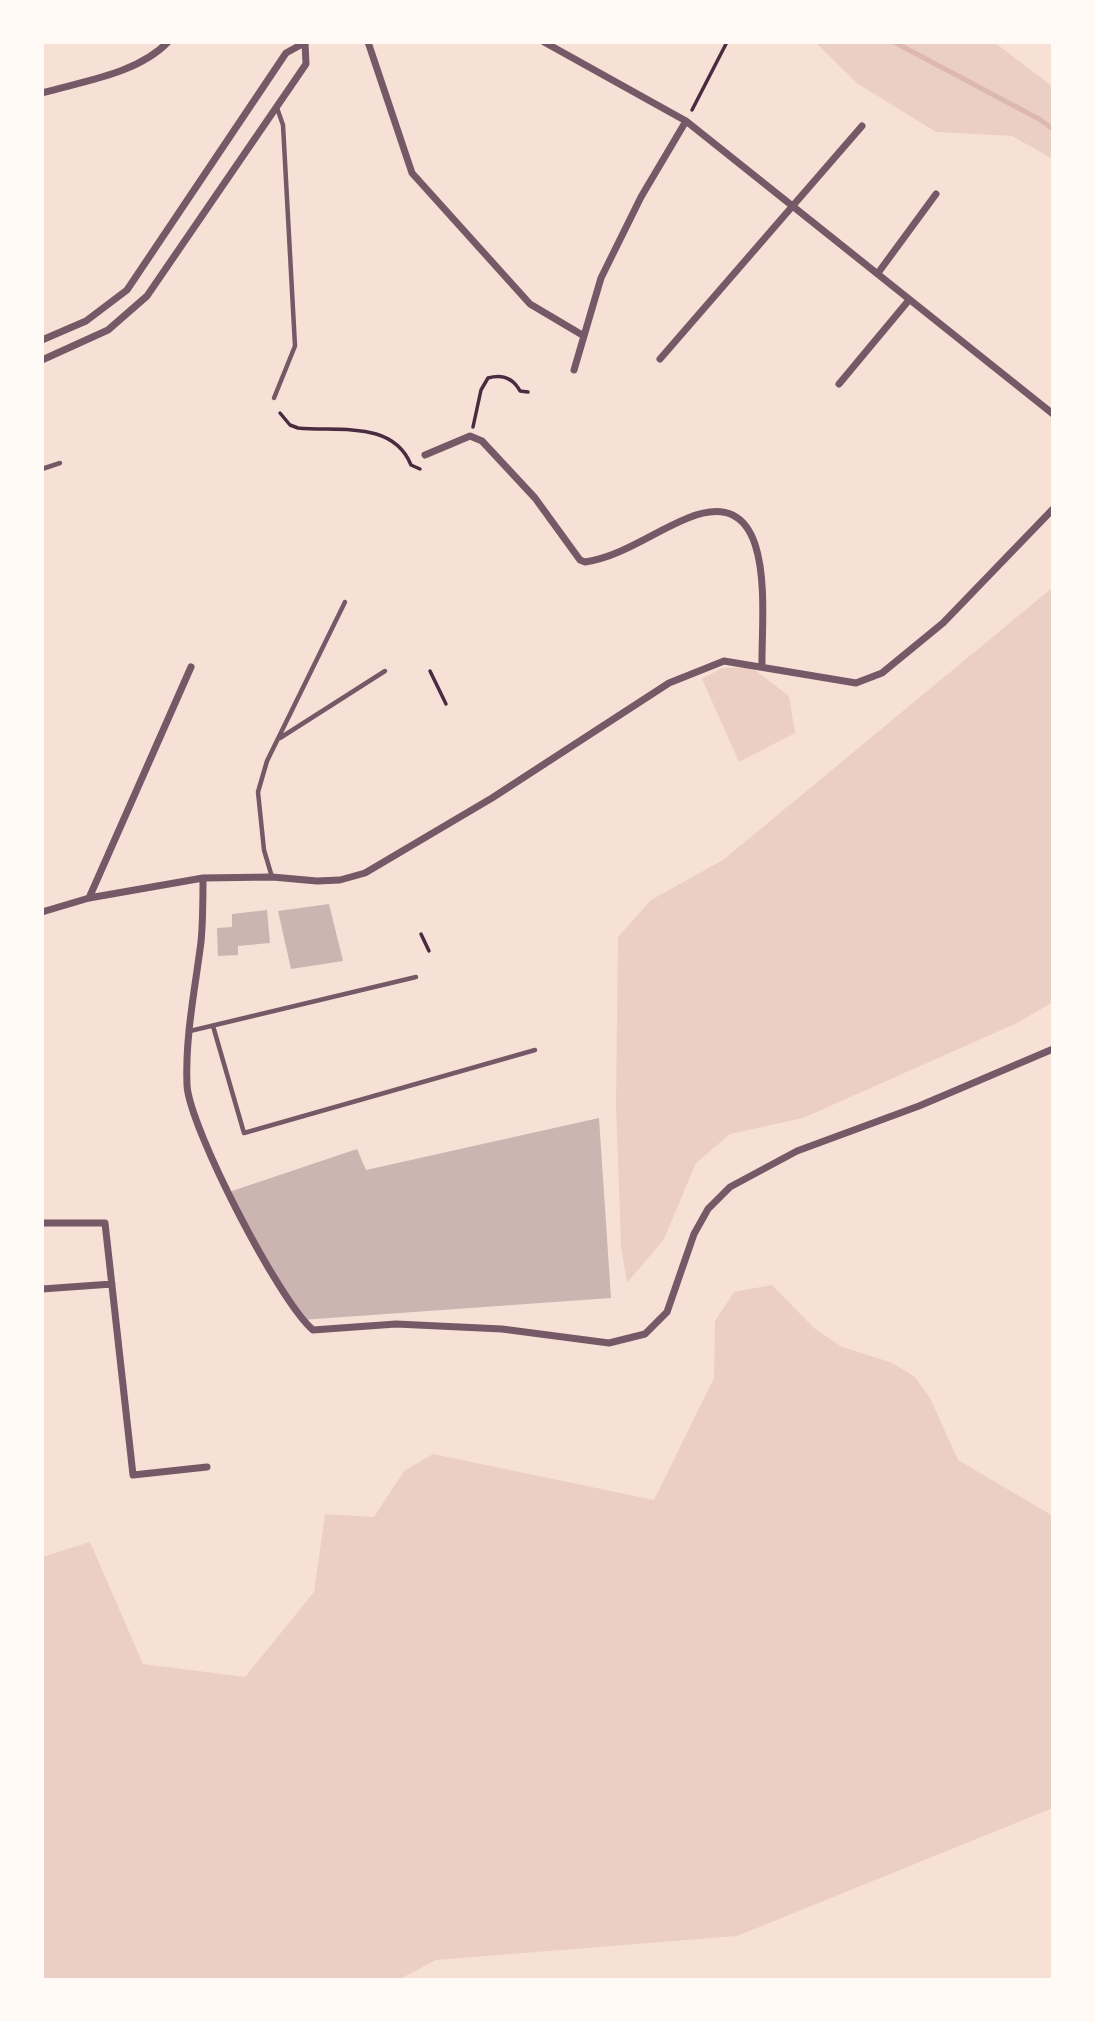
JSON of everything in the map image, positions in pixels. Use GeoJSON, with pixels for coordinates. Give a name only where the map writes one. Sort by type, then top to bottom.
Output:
{"type":"FeatureCollection","features":[{"type":"Feature","properties":{"kind":"street"},"geometry":{"type":"LineString","coordinates":[[42,93],[122,71],[160,50],[168,42]]}},
{"type":"Feature","properties":{"kind":"street"},"geometry":{"type":"LineString","coordinates":[[368,42],[412,173],[530,304],[584,336]]}},
{"type":"Feature","properties":{"kind":"street"},"geometry":{"type":"LineString","coordinates":[[544,42],[686,121],[878,272],[909,300],[1052,410]]}},
{"type":"Feature","properties":{"kind":"street"},"geometry":{"type":"LineString","coordinates":[[42,340],[86,321],[127,290],[286,53],[305,43],[306,64],[147,296],[108,330],[42,360]]}},
{"type":"Feature","properties":{"kind":"street"},"geometry":{"type":"LineString","coordinates":[[574,370],[601,278],[640,197],[686,121]]}},
{"type":"Feature","properties":{"kind":"street"},"geometry":{"type":"LineString","coordinates":[[660,359],[862,126]]}},
{"type":"Feature","properties":{"kind":"street"},"geometry":{"type":"LineString","coordinates":[[878,272],[936,194]]}},
{"type":"Feature","properties":{"kind":"street"},"geometry":{"type":"LineString","coordinates":[[839,384],[909,300]]}},
{"type":"Feature","properties":{"kind":"street"},"geometry":{"type":"LineString","coordinates":[[425,454],[470,436],[482,441],[535,498],[580,560],[590,561],[624,551],[687,518],[712,510],[734,515],[752,531],[761,562],[762,666]]}},
{"type":"Feature","properties":{"kind":"street"},"geometry":{"type":"LineString","coordinates":[[42,912],[89,898],[203,878],[272,877],[317,881],[340,880],[365,873],[492,798],[669,683],[724,661],[762,666],[786,674],[856,682],[882,673],[943,624],[1053,509]]}},
{"type":"Feature","properties":{"kind":"street"},"geometry":{"type":"LineString","coordinates":[[89,898],[191,667]]}},
{"type":"Feature","properties":{"kind":"street"},"geometry":{"type":"LineString","coordinates":[[203,878],[201,939],[190,1031],[187,1088],[225,1185],[274,1281],[298,1317],[313,1330],[396,1324],[502,1329],[609,1343],[645,1334],[667,1312],[694,1234],[708,1209],[730,1187],[797,1151],[919,1106],[1053,1049]]}},
{"type":"Feature","properties":{"kind":"street"},"geometry":{"type":"LineString","coordinates":[[42,1223],[105,1223],[133,1475],[207,1467]]}},
{"type":"Feature","properties":{"kind":"street"},"geometry":{"type":"LineString","coordinates":[[42,1289],[112,1284]]}},
{"type":"Feature","properties":{"kind":"lane"},"geometry":{"type":"LineString","coordinates":[[274,398],[295,346],[283,125],[277,108]]}},
{"type":"Feature","properties":{"kind":"lane"},"geometry":{"type":"LineString","coordinates":[[42,469],[60,463]]}},
{"type":"Feature","properties":{"kind":"lane"},"geometry":{"type":"LineString","coordinates":[[272,877],[264,850],[258,792],[267,761],[345,602]]}},
{"type":"Feature","properties":{"kind":"lane"},"geometry":{"type":"LineString","coordinates":[[279,738],[385,671]]}},
{"type":"Feature","properties":{"kind":"lane"},"geometry":{"type":"LineString","coordinates":[[190,1031],[416,977]]}},
{"type":"Feature","properties":{"kind":"lane"},"geometry":{"type":"LineString","coordinates":[[213,1026],[244,1133],[535,1050]]}},
{"type":"Feature","properties":{"kind":"path"},"geometry":{"type":"LineString","coordinates":[[686,121],[727,42]]}},
{"type":"Feature","properties":{"kind":"path"},"geometry":{"type":"LineString","coordinates":[[470,436],[481,390],[488,378],[506,377],[516,383],[520,391],[528,392]]}},
{"type":"Feature","properties":{"kind":"path"},"geometry":{"type":"LineString","coordinates":[[280,413],[290,425],[298,428],[359,430],[394,439],[405,451],[411,465],[420,469]]}},
{"type":"Feature","properties":{"kind":"path"},"geometry":{"type":"LineString","coordinates":[[430,671],[446,704]]}},
{"type":"Feature","properties":{"kind":"path"},"geometry":{"type":"LineString","coordinates":[[421,934],[429,951]]}},
{"type":"Feature","properties":{"kind":"shaded area"},"geometry":{"type":"Polygon","coordinates":[[[815,42],[994,42],[1053,87],[1053,159],[1012,136],[936,132],[858,84],[815,42]]]}},
{"type":"Feature","properties":{"kind":"shaded area"},"geometry":{"type":"Polygon","coordinates":[[[1053,587],[1053,1002],[1017,1023],[803,1118],[730,1134],[696,1163],[664,1239],[627,1283],[621,1246],[616,1105],[618,937],[651,900],[723,860],[1053,587]]]}},
{"type":"Feature","properties":{"kind":"shaded area"},"geometry":{"type":"Polygon","coordinates":[[[751,667],[789,696],[795,733],[739,762],[702,679],[722,668],[751,667]]]}},
{"type":"Feature","properties":{"kind":"shaded area"},"geometry":{"type":"Polygon","coordinates":[[[772,1285],[814,1328],[842,1347],[890,1362],[914,1376],[930,1398],[958,1460],[1053,1516],[1053,1808],[737,1936],[436,1960],[398,1980],[42,1980],[42,1557],[90,1542],[143,1664],[245,1677],[314,1592],[325,1514],[374,1517],[404,1471],[433,1454],[654,1500],[714,1378],[715,1321],[734,1292],[772,1285]]]}},
{"type":"Feature","properties":{"kind":"building"},"geometry":{"type":"Polygon","coordinates":[[[329,904],[343,961],[291,969],[278,911],[329,904]]]}},
{"type":"Feature","properties":{"kind":"building"},"geometry":{"type":"Polygon","coordinates":[[[267,910],[270,943],[238,946],[238,955],[218,956],[217,928],[232,927],[232,914],[267,910]]]}},
{"type":"Feature","properties":{"kind":"building"},"geometry":{"type":"Polygon","coordinates":[[[599,1118],[611,1298],[301,1320],[229,1192],[357,1149],[366,1170],[599,1118]]]}},
{"type":"Feature","properties":{"kind":"waterway"},"geometry":{"type":"LineString","coordinates":[[894,42],[1053,129]]}}]}
